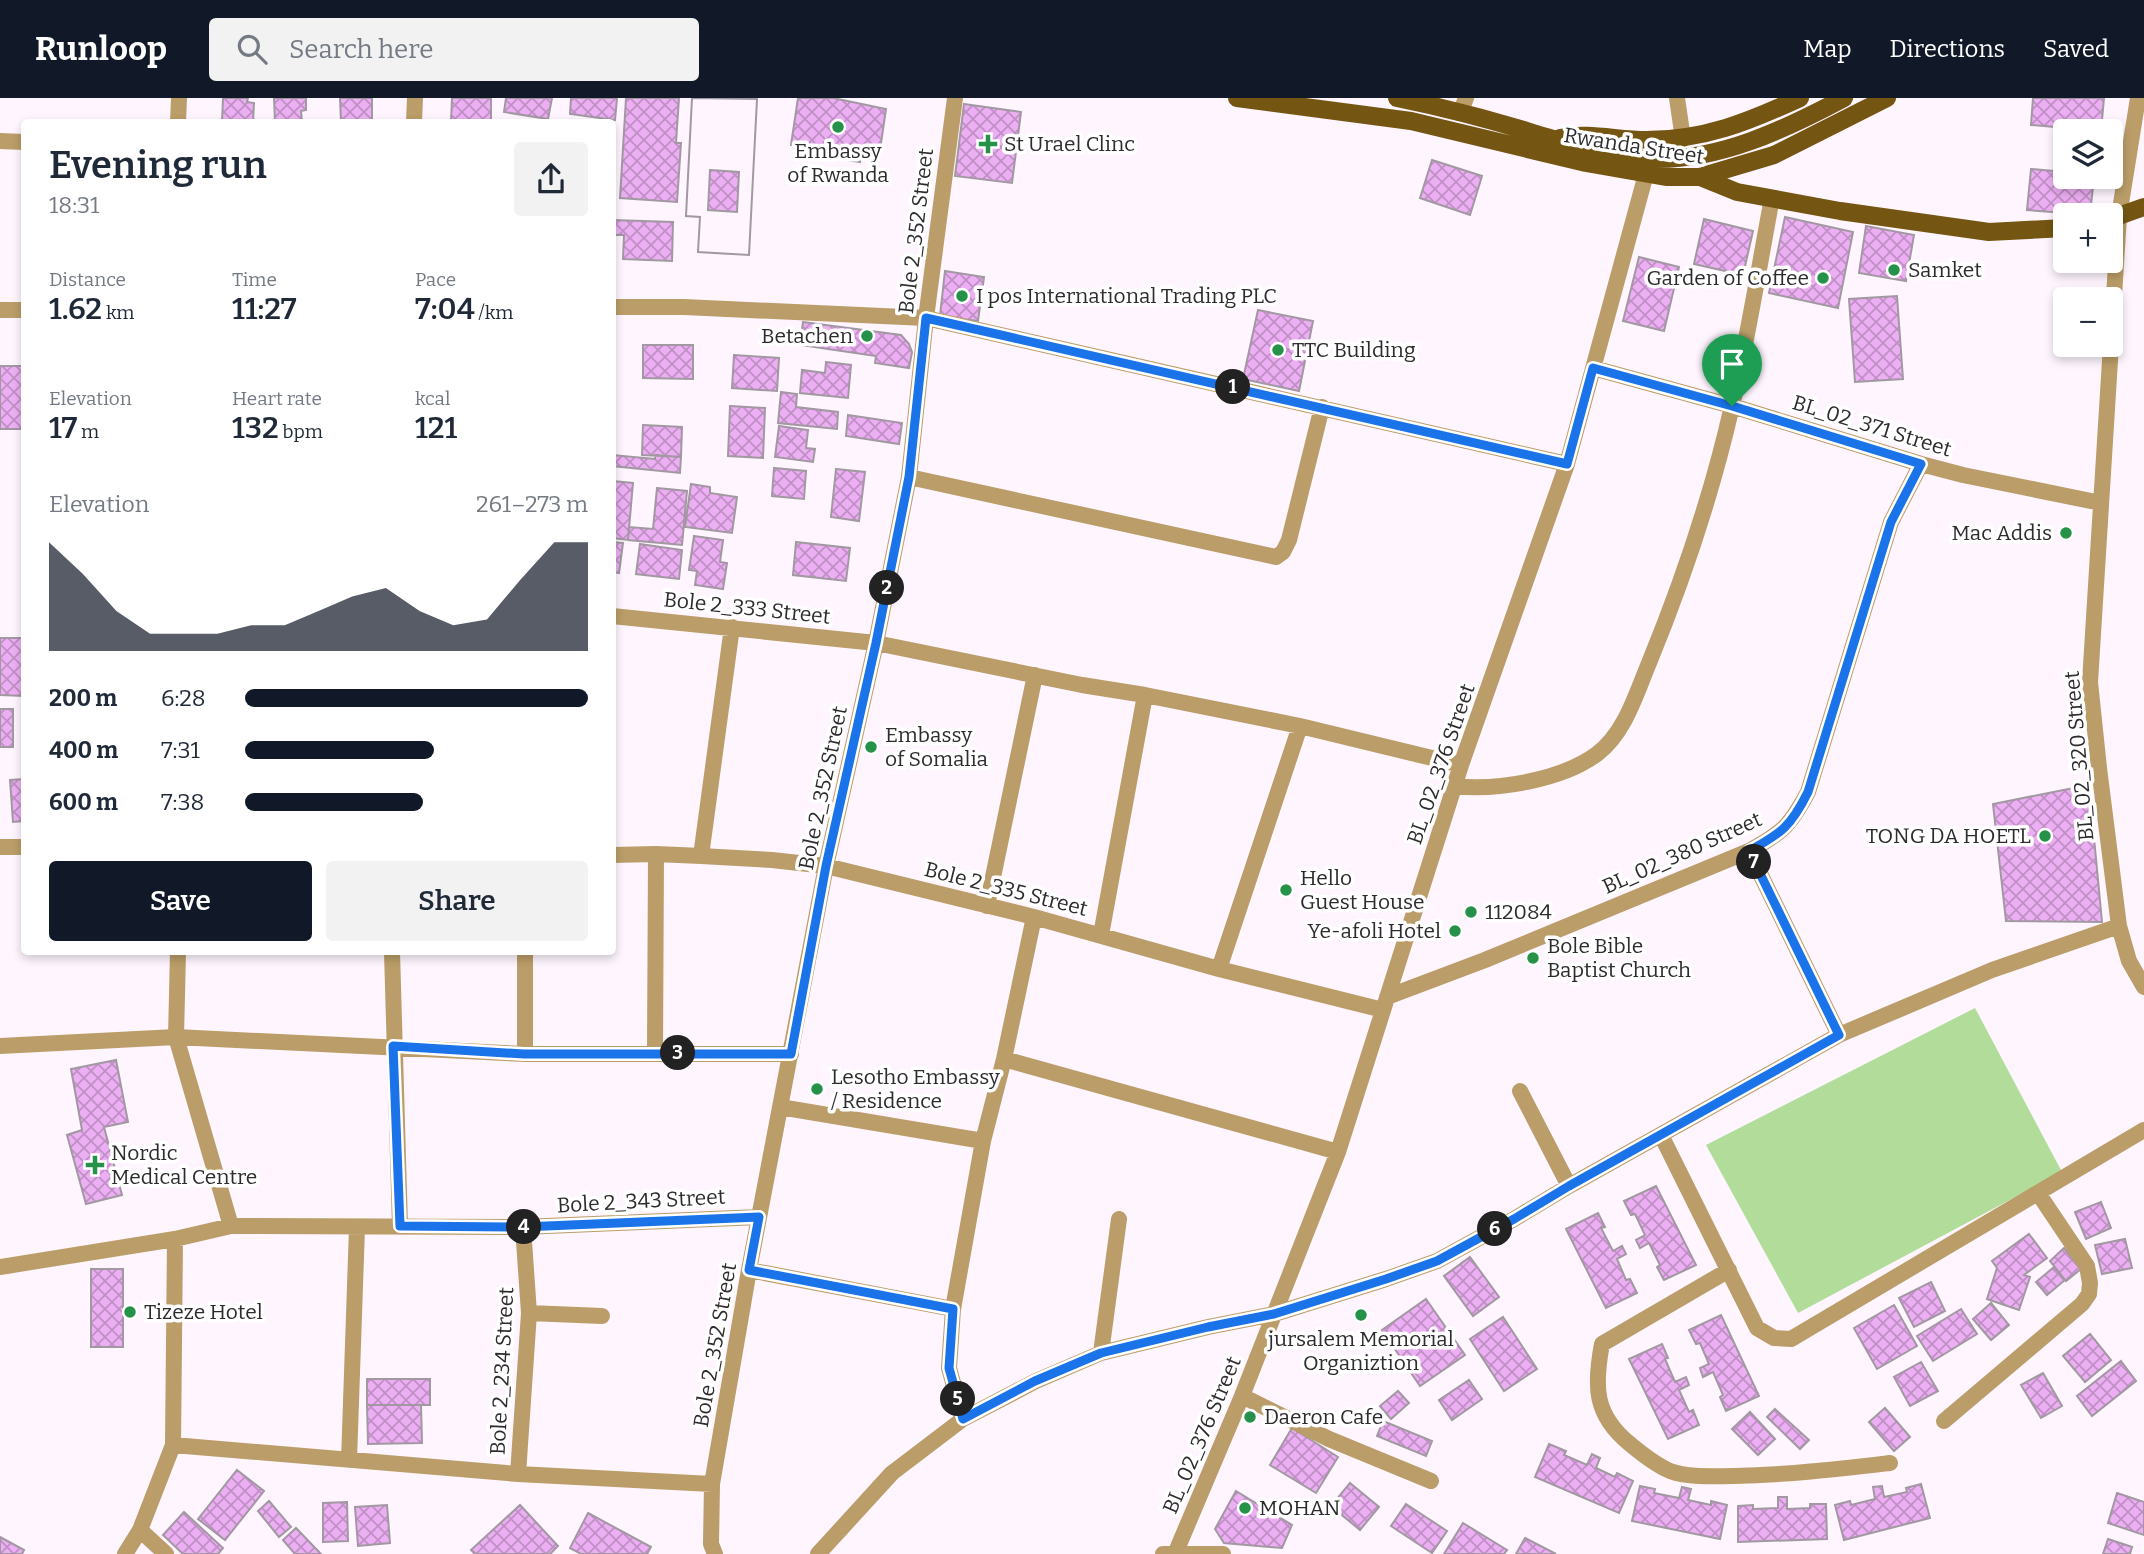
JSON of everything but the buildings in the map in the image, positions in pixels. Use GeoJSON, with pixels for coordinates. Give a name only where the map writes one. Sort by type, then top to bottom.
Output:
{"type":"FeatureCollection","features":[{"type":"Feature","properties":{"kind":"main road","name":"Rwanda Street"},"geometry":{"type":"LineString","coordinates":[[1237,98],[1411,121],[1526,150],[1646,174],[1700,177],[1737,192],[1840,211],[1976,231],[2022,232],[2053,229]]}},
{"type":"Feature","properties":{"kind":"main road","name":"Rwanda Street"},"geometry":{"type":"LineString","coordinates":[[1397,98],[1463,105],[1553,139],[1574,135],[1644,140],[1683,139],[1725,129],[1800,98]]}},
{"type":"Feature","properties":{"kind":"main road"},"geometry":{"type":"LineString","coordinates":[[1553,139],[1612,155],[1652,159],[1704,153],[1790,126],[1844,98]]}},
{"type":"Feature","properties":{"kind":"main road"},"geometry":{"type":"LineString","coordinates":[[1700,177],[1774,155],[1887,98]]}},
{"type":"Feature","properties":{"kind":"main road"},"geometry":{"type":"LineString","coordinates":[[2123,215],[2144,207]]}},
{"type":"Feature","properties":{"kind":"street"},"geometry":{"type":"LineString","coordinates":[[178,119],[179,98]]}},
{"type":"Feature","properties":{"kind":"street"},"geometry":{"type":"LineString","coordinates":[[414,119],[415,98]]}},
{"type":"Feature","properties":{"kind":"street","name":"Bole 2_352 Street"},"geometry":{"type":"LineString","coordinates":[[715,1554],[711,1544],[712,1484],[749,1270],[826,866],[876,643],[909,477],[926,318],[955,98]]}},
{"type":"Feature","properties":{"kind":"street"},"geometry":{"type":"LineString","coordinates":[[1677,98],[1683,139]]}},
{"type":"Feature","properties":{"kind":"street","name":"BL_02_320 Street"},"geometry":{"type":"LineString","coordinates":[[2118,203],[2138,98]]}},
{"type":"Feature","properties":{"kind":"street"},"geometry":{"type":"LineString","coordinates":[[0,141],[21,142]]}},
{"type":"Feature","properties":{"kind":"street","name":"BL_02_376 Street"},"geometry":{"type":"LineString","coordinates":[[1175,1554],[1242,1396],[1338,1153],[1454,786],[1567,464],[1646,174]]}},
{"type":"Feature","properties":{"kind":"street"},"geometry":{"type":"LineString","coordinates":[[1454,786],[1491,788],[1548,776],[1577,765],[1597,754],[1612,740],[1627,715],[1685,572],[1732,406],[1772,198]]}},
{"type":"Feature","properties":{"kind":"street","name":"BL_02_320 Street"},"geometry":{"type":"LineString","coordinates":[[2112,273],[2090,682],[2119,926],[2129,961],[2144,986]]}},
{"type":"Feature","properties":{"kind":"street"},"geometry":{"type":"LineString","coordinates":[[616,307],[709,308],[926,318],[1567,464]]}},
{"type":"Feature","properties":{"kind":"street"},"geometry":{"type":"LineString","coordinates":[[0,310],[21,310]]}},
{"type":"Feature","properties":{"kind":"street","name":"BL_02_371 Street"},"geometry":{"type":"LineString","coordinates":[[1593,368],[1732,406],[1921,464],[2101,503]]}},
{"type":"Feature","properties":{"kind":"street"},"geometry":{"type":"LineString","coordinates":[[909,477],[1276,557],[1283,552],[1289,540],[1322,407]]}},
{"type":"Feature","properties":{"kind":"street","name":"BL_02_380 Street"},"geometry":{"type":"LineString","coordinates":[[1385,1003],[1749,851],[1776,837],[1794,819],[1808,792],[1891,522],[1921,464]]}},
{"type":"Feature","properties":{"kind":"street","name":"Bole 2_333 Street"},"geometry":{"type":"LineString","coordinates":[[616,616],[876,643],[1300,726],[1461,765]]}},
{"type":"Feature","properties":{"kind":"street"},"geometry":{"type":"LineString","coordinates":[[701,856],[732,627]]}},
{"type":"Feature","properties":{"kind":"street"},"geometry":{"type":"LineString","coordinates":[[987,906],[1035,675]]}},
{"type":"Feature","properties":{"kind":"street"},"geometry":{"type":"LineString","coordinates":[[1101,935],[1145,695]]}},
{"type":"Feature","properties":{"kind":"street"},"geometry":{"type":"LineString","coordinates":[[1219,969],[1300,726]]}},
{"type":"Feature","properties":{"kind":"street"},"geometry":{"type":"LineString","coordinates":[[0,847],[21,847]]}},
{"type":"Feature","properties":{"kind":"street"},"geometry":{"type":"LineString","coordinates":[[1749,851],[1839,1035]]}},
{"type":"Feature","properties":{"kind":"street"},"geometry":{"type":"LineString","coordinates":[[655,1053],[656,854]]}},
{"type":"Feature","properties":{"kind":"street","name":"Bole 2_335 Street"},"geometry":{"type":"LineString","coordinates":[[616,855],[701,856],[826,866],[1034,917],[1219,969],[1385,1003]]}},
{"type":"Feature","properties":{"kind":"street"},"geometry":{"type":"LineString","coordinates":[[963,1419],[949,1368],[953,1309],[983,1141],[1004,1059],[1034,917]]}},
{"type":"Feature","properties":{"kind":"street"},"geometry":{"type":"LineString","coordinates":[[818,1554],[892,1473],[963,1419],[1035,1381],[1101,1353],[1274,1314],[1437,1261],[1839,1035],[1992,970],[2119,926]]}},
{"type":"Feature","properties":{"kind":"street"},"geometry":{"type":"LineString","coordinates":[[178,955],[176,1037],[231,1226]]}},
{"type":"Feature","properties":{"kind":"street"},"geometry":{"type":"LineString","coordinates":[[392,955],[400,1226]]}},
{"type":"Feature","properties":{"kind":"street"},"geometry":{"type":"LineString","coordinates":[[524,1054],[525,955]]}},
{"type":"Feature","properties":{"kind":"street"},"geometry":{"type":"LineString","coordinates":[[0,1046],[176,1037],[524,1054],[791,1054]]}},
{"type":"Feature","properties":{"kind":"street"},"geometry":{"type":"LineString","coordinates":[[1004,1059],[1338,1153]]}},
{"type":"Feature","properties":{"kind":"street"},"geometry":{"type":"LineString","coordinates":[[1520,1091],[1569,1186]]}},
{"type":"Feature","properties":{"kind":"street"},"geometry":{"type":"LineString","coordinates":[[780,1107],[983,1141]]}},
{"type":"Feature","properties":{"kind":"street"},"geometry":{"type":"LineString","coordinates":[[1661,1135],[1757,1328],[1774,1338],[1791,1339],[2144,1130]]}},
{"type":"Feature","properties":{"kind":"street"},"geometry":{"type":"LineString","coordinates":[[1944,1421],[2082,1304],[2089,1294],[2087,1266],[2038,1193]]}},
{"type":"Feature","properties":{"kind":"street","name":"Bole 2_343 Street"},"geometry":{"type":"LineString","coordinates":[[0,1267],[176,1239],[231,1226],[523,1227],[759,1217]]}},
{"type":"Feature","properties":{"kind":"street"},"geometry":{"type":"LineString","coordinates":[[1101,1353],[1119,1219]]}},
{"type":"Feature","properties":{"kind":"street","name":"Bole 2_234 Street"},"geometry":{"type":"LineString","coordinates":[[518,1474],[529,1313],[523,1227]]}},
{"type":"Feature","properties":{"kind":"street"},"geometry":{"type":"LineString","coordinates":[[349,1460],[357,1228]]}},
{"type":"Feature","properties":{"kind":"street"},"geometry":{"type":"LineString","coordinates":[[125,1554],[140,1530],[173,1445],[176,1239]]}},
{"type":"Feature","properties":{"kind":"street"},"geometry":{"type":"LineString","coordinates":[[749,1270],[953,1309]]}},
{"type":"Feature","properties":{"kind":"street"},"geometry":{"type":"LineString","coordinates":[[1728,1270],[1602,1344],[1597,1373],[1598,1401],[1614,1432],[1645,1456],[1671,1471],[1707,1476],[1778,1475],[1890,1463]]}},
{"type":"Feature","properties":{"kind":"street"},"geometry":{"type":"LineString","coordinates":[[529,1313],[602,1316]]}},
{"type":"Feature","properties":{"kind":"street"},"geometry":{"type":"LineString","coordinates":[[1242,1396],[1329,1439],[1431,1481]]}},
{"type":"Feature","properties":{"kind":"street"},"geometry":{"type":"LineString","coordinates":[[173,1445],[518,1474],[712,1484]]}},
{"type":"Feature","properties":{"kind":"street"},"geometry":{"type":"LineString","coordinates":[[140,1530],[166,1554]]}},
{"type":"Feature","properties":{"kind":"street"},"geometry":{"type":"LineString","coordinates":[[1163,1554],[1223,1554]]}},
{"type":"Feature","properties":{"kind":"green space"},"geometry":{"type":"Polygon","coordinates":[[[1975,1008],[2062,1172],[1798,1313],[1706,1145],[1975,1008]]]}},
{"type":"Feature","properties":{"kind":"place","name":"Embassy of Rwanda"},"geometry":{"type":"Point","coordinates":[838,127]}},
{"type":"Feature","properties":{"kind":"place","name":"St Urael Clinc"},"geometry":{"type":"Point","coordinates":[988,144]}},
{"type":"Feature","properties":{"kind":"place","name":"Samket"},"geometry":{"type":"Point","coordinates":[1894,270]}},
{"type":"Feature","properties":{"kind":"place","name":"Garden of Coffee"},"geometry":{"type":"Point","coordinates":[1823,278]}},
{"type":"Feature","properties":{"kind":"place","name":"I pos International Trading PLC"},"geometry":{"type":"Point","coordinates":[962,296]}},
{"type":"Feature","properties":{"kind":"place","name":"Betachen"},"geometry":{"type":"Point","coordinates":[867,336]}},
{"type":"Feature","properties":{"kind":"place","name":"TTC Building"},"geometry":{"type":"Point","coordinates":[1278,350]}},
{"type":"Feature","properties":{"kind":"place","name":"Mac Addis"},"geometry":{"type":"Point","coordinates":[2066,533]}},
{"type":"Feature","properties":{"kind":"place","name":"Embassy of Somalia"},"geometry":{"type":"Point","coordinates":[871,747]}},
{"type":"Feature","properties":{"kind":"place","name":"TONG DA HOETL"},"geometry":{"type":"Point","coordinates":[2045,836]}},
{"type":"Feature","properties":{"kind":"place","name":"Hello Guest House"},"geometry":{"type":"Point","coordinates":[1286,890]}},
{"type":"Feature","properties":{"kind":"place","name":"112084"},"geometry":{"type":"Point","coordinates":[1471,912]}},
{"type":"Feature","properties":{"kind":"place","name":"Ye-afoli Hotel"},"geometry":{"type":"Point","coordinates":[1455,931]}},
{"type":"Feature","properties":{"kind":"place","name":"Bole Bible Baptist Church"},"geometry":{"type":"Point","coordinates":[1533,958]}},
{"type":"Feature","properties":{"kind":"place","name":"Lesotho Embassy / Residence"},"geometry":{"type":"Point","coordinates":[817,1089]}},
{"type":"Feature","properties":{"kind":"place","name":"Nordic Medical Centre"},"geometry":{"type":"Point","coordinates":[95,1165]}},
{"type":"Feature","properties":{"kind":"place","name":"Tizeze Hotel"},"geometry":{"type":"Point","coordinates":[130,1312]}},
{"type":"Feature","properties":{"kind":"place","name":"jursalem Memorial Organiztion"},"geometry":{"type":"Point","coordinates":[1361,1315]}},
{"type":"Feature","properties":{"kind":"place","name":"Daeron Cafe"},"geometry":{"type":"Point","coordinates":[1250,1417]}},
{"type":"Feature","properties":{"kind":"place","name":"MOHAN"},"geometry":{"type":"Point","coordinates":[1245,1508]}},
{"type":"Feature","properties":{"kind":"route"},"geometry":{"type":"LineString","coordinates":[[926,318],[1567,464],[1593,368],[1732,406],[1921,464],[1891,522],[1808,792],[1794,819],[1776,837],[1749,851],[1839,1035],[1437,1261],[1274,1314],[1101,1353],[1035,1381],[963,1419],[949,1368],[953,1309],[749,1270],[759,1217],[598,1226],[400,1226],[393,1046],[524,1054],[791,1054],[826,866],[876,643],[909,477],[926,318]]}}]}
